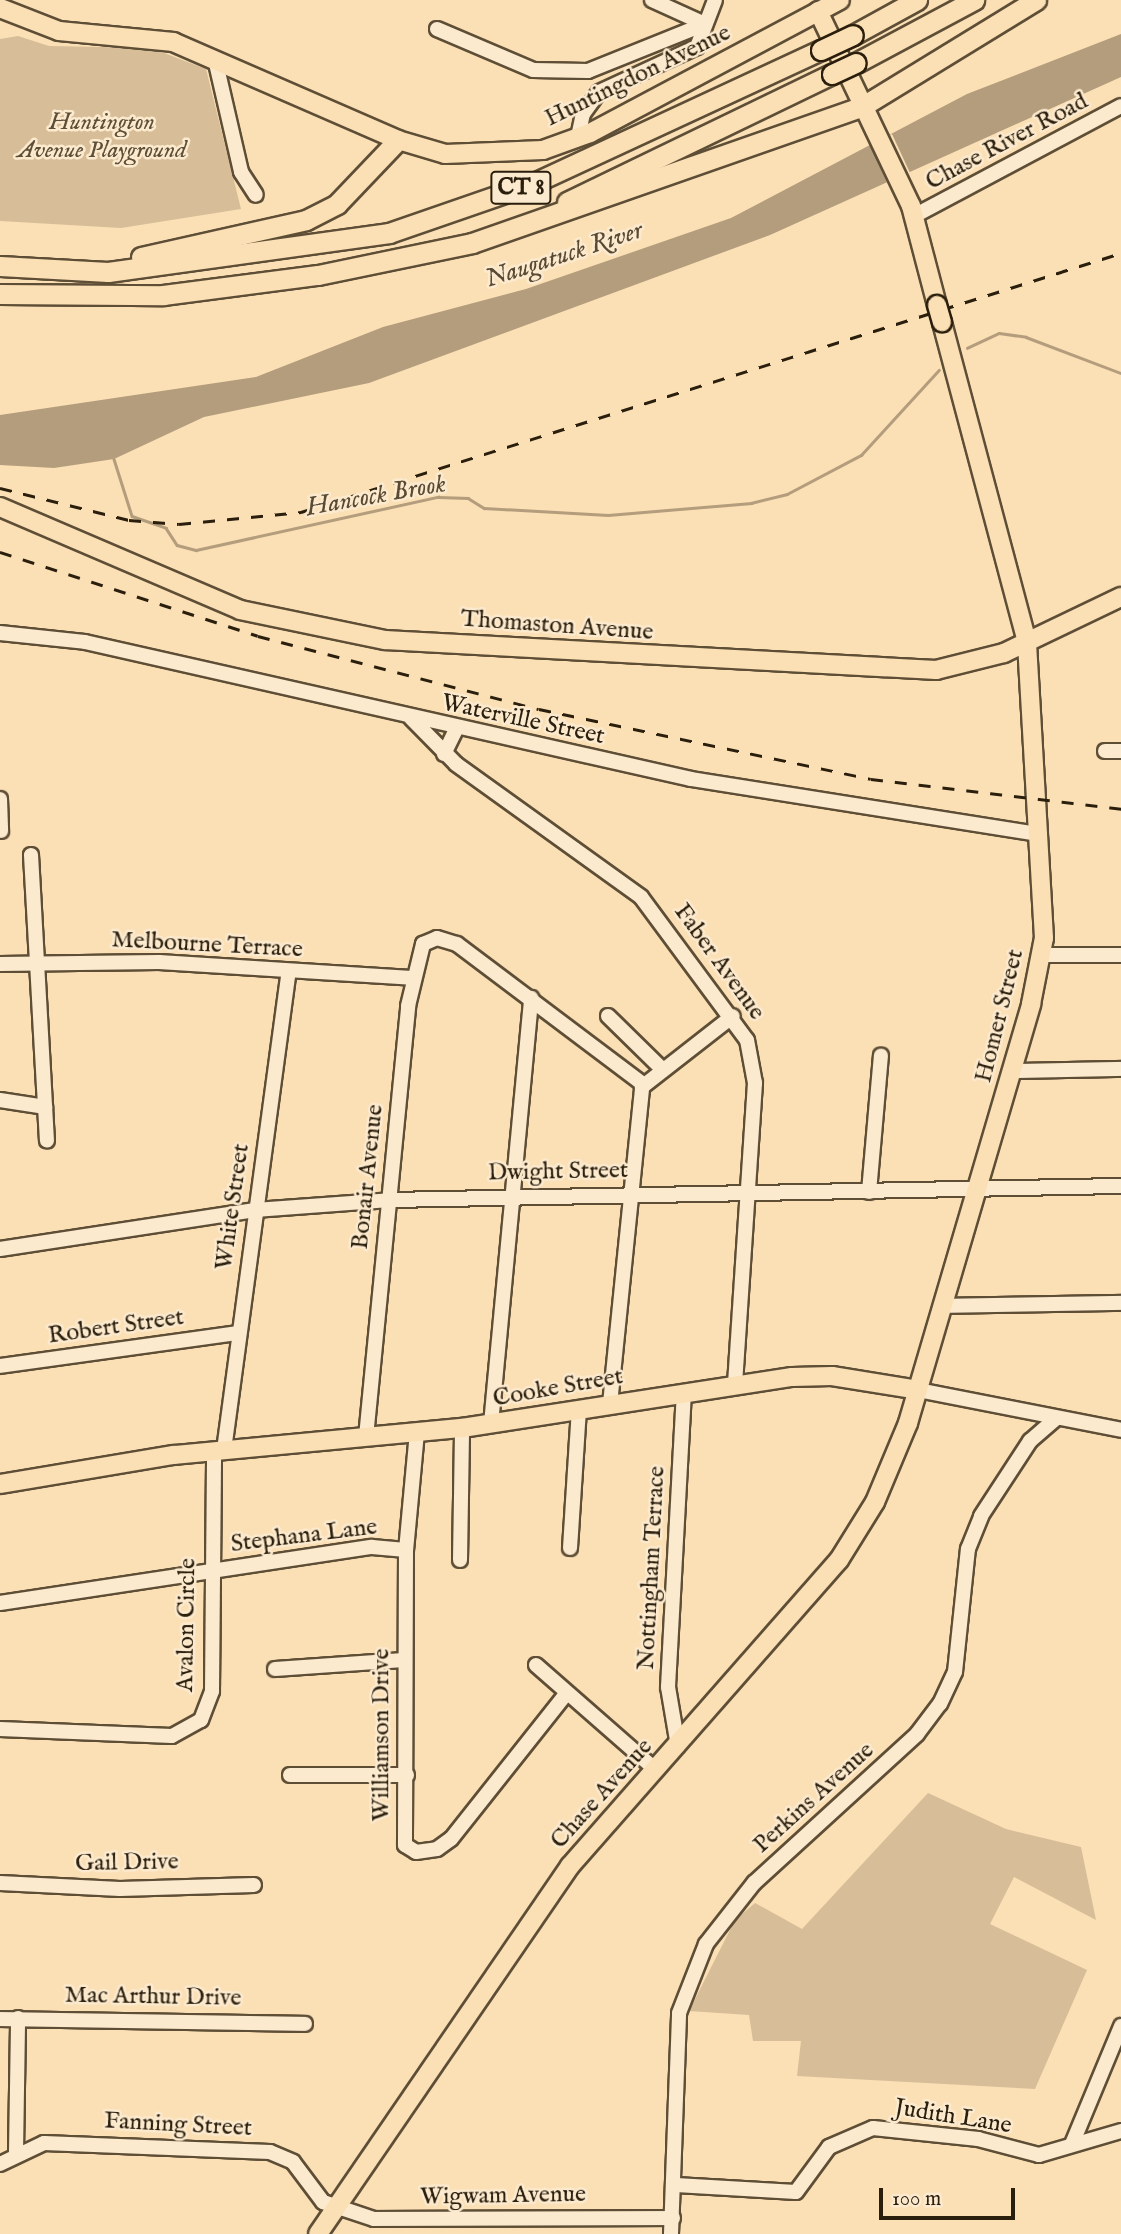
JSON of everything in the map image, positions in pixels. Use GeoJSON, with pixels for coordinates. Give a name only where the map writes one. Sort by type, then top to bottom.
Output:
{"type":"FeatureCollection","features":[{"type":"Feature","properties":{"kind":"highway","name":"CT 8"},"geometry":{"type":"LineString","coordinates":[[0,266],[108,272],[389,233],[547,177],[821,50],[916,0]]}},
{"type":"Feature","properties":{"kind":"highway","name":"CT 8"},"geometry":{"type":"LineString","coordinates":[[0,294],[163,295],[397,259],[550,209],[832,75],[974,0]]}},
{"type":"Feature","properties":{"kind":"highway"},"geometry":{"type":"LineString","coordinates":[[397,259],[552,219],[863,106],[1036,0]]}},
{"type":"Feature","properties":{"kind":"highway"},"geometry":{"type":"LineString","coordinates":[[0,259],[114,261],[294,223],[337,204],[398,140]]}},
{"type":"Feature","properties":{"kind":"main road","name":"Huntingdon Avenue"},"geometry":{"type":"LineString","coordinates":[[0,8],[59,32],[130,34],[215,59],[398,140],[445,154],[542,150],[578,137],[603,127],[840,0]]}},
{"type":"Feature","properties":{"kind":"main road"},"geometry":{"type":"LineString","coordinates":[[818,11],[914,216],[1027,642]]}},
{"type":"Feature","properties":{"kind":"main road","name":"Thomaston Avenue"},"geometry":{"type":"LineString","coordinates":[[0,507],[240,610],[372,639],[920,671],[969,664],[1027,642],[1121,597]]}},
{"type":"Feature","properties":{"kind":"main road","name":"Homer Street"},"geometry":{"type":"LineString","coordinates":[[918,1390],[979,1188],[1042,955],[1040,834],[1027,642]]}},
{"type":"Feature","properties":{"kind":"main road","name":"Cooke Street"},"geometry":{"type":"LineString","coordinates":[[0,1484],[219,1450],[462,1428],[735,1384],[822,1375],[918,1390]]}},
{"type":"Feature","properties":{"kind":"main road","name":"Chase Avenue"},"geometry":{"type":"LineString","coordinates":[[318,2234],[556,1885],[849,1546],[883,1485],[918,1390]]}},
{"type":"Feature","properties":{"kind":"street"},"geometry":{"type":"LineString","coordinates":[[652,0],[705,24]]}},
{"type":"Feature","properties":{"kind":"street"},"geometry":{"type":"LineString","coordinates":[[578,137],[599,92],[697,47],[715,0]]}},
{"type":"Feature","properties":{"kind":"street"},"geometry":{"type":"LineString","coordinates":[[437,29],[533,70],[588,71],[705,24]]}},
{"type":"Feature","properties":{"kind":"street"},"geometry":{"type":"LineString","coordinates":[[215,59],[241,172],[256,195]]}},
{"type":"Feature","properties":{"kind":"street","name":"Chase River Road"},"geometry":{"type":"LineString","coordinates":[[914,216],[1121,106]]}},
{"type":"Feature","properties":{"kind":"street"},"geometry":{"type":"LineString","coordinates":[[589,109],[603,127]]}},
{"type":"Feature","properties":{"kind":"street","name":"Waterville Street"},"geometry":{"type":"LineString","coordinates":[[0,633],[85,642],[456,729],[828,804],[1040,834]]}},
{"type":"Feature","properties":{"kind":"street","name":"Faber Avenue"},"geometry":{"type":"LineString","coordinates":[[411,718],[444,754],[641,897],[733,1016],[755,1071],[751,1193],[735,1384]]}},
{"type":"Feature","properties":{"kind":"street"},"geometry":{"type":"LineString","coordinates":[[444,754],[456,729]]}},
{"type":"Feature","properties":{"kind":"street"},"geometry":{"type":"LineString","coordinates":[[1105,751],[1121,751]]}},
{"type":"Feature","properties":{"kind":"street"},"geometry":{"type":"LineString","coordinates":[[0,799],[1,831]]}},
{"type":"Feature","properties":{"kind":"street"},"geometry":{"type":"LineString","coordinates":[[31,855],[40,964],[47,1141]]}},
{"type":"Feature","properties":{"kind":"street","name":"Bonair Avenue"},"geometry":{"type":"LineString","coordinates":[[366,1437],[411,978],[423,944],[441,938],[531,998]]}},
{"type":"Feature","properties":{"kind":"street"},"geometry":{"type":"LineString","coordinates":[[1042,955],[1121,955]]}},
{"type":"Feature","properties":{"kind":"street","name":"Melbourne Terrace"},"geometry":{"type":"LineString","coordinates":[[0,964],[159,962],[411,978]]}},
{"type":"Feature","properties":{"kind":"street","name":"White Street"},"geometry":{"type":"LineString","coordinates":[[219,1450],[239,1334],[289,971]]}},
{"type":"Feature","properties":{"kind":"street"},"geometry":{"type":"LineString","coordinates":[[531,998],[643,1084]]}},
{"type":"Feature","properties":{"kind":"street"},"geometry":{"type":"LineString","coordinates":[[491,1424],[510,1196],[531,998]]}},
{"type":"Feature","properties":{"kind":"street"},"geometry":{"type":"LineString","coordinates":[[608,1016],[661,1068]]}},
{"type":"Feature","properties":{"kind":"street"},"geometry":{"type":"LineString","coordinates":[[610,1404],[643,1084],[733,1016]]}},
{"type":"Feature","properties":{"kind":"street"},"geometry":{"type":"LineString","coordinates":[[869,1192],[881,1056]]}},
{"type":"Feature","properties":{"kind":"street"},"geometry":{"type":"LineString","coordinates":[[1012,1071],[1121,1069]]}},
{"type":"Feature","properties":{"kind":"street"},"geometry":{"type":"LineString","coordinates":[[0,1100],[45,1107]]}},
{"type":"Feature","properties":{"kind":"street","name":"Dwight Street"},"geometry":{"type":"LineString","coordinates":[[0,1249],[255,1210],[390,1200],[630,1193],[869,1192],[1121,1186]]}},
{"type":"Feature","properties":{"kind":"street"},"geometry":{"type":"LineString","coordinates":[[943,1306],[1121,1303]]}},
{"type":"Feature","properties":{"kind":"street","name":"Robert Street"},"geometry":{"type":"LineString","coordinates":[[0,1366],[239,1334]]}},
{"type":"Feature","properties":{"kind":"street","name":"Cooke Street"},"geometry":{"type":"LineString","coordinates":[[918,1390],[1121,1430]]}},
{"type":"Feature","properties":{"kind":"street","name":"Nottingham Terrace"},"geometry":{"type":"LineString","coordinates":[[678,1746],[668,1687],[684,1392]]}},
{"type":"Feature","properties":{"kind":"street"},"geometry":{"type":"LineString","coordinates":[[570,1548],[579,1410]]}},
{"type":"Feature","properties":{"kind":"street","name":"Perkins Avenue"},"geometry":{"type":"LineString","coordinates":[[671,2234],[676,2185],[679,2013],[706,1944],[746,1891],[917,1734],[940,1704],[955,1672],[968,1549],[981,1516],[1030,1441],[1055,1419]]}},
{"type":"Feature","properties":{"kind":"street"},"geometry":{"type":"LineString","coordinates":[[460,1560],[462,1428]]}},
{"type":"Feature","properties":{"kind":"street","name":"Williamson Drive"},"geometry":{"type":"LineString","coordinates":[[418,1433],[407,1550],[404,1660],[407,1775],[405,1845],[416,1852],[437,1849],[565,1695]]}},
{"type":"Feature","properties":{"kind":"street","name":"Avalon Circle"},"geometry":{"type":"LineString","coordinates":[[0,1729],[172,1736],[188,1730],[201,1720],[212,1691],[210,1570],[219,1450]]}},
{"type":"Feature","properties":{"kind":"street","name":"Stephana Lane"},"geometry":{"type":"LineString","coordinates":[[0,1603],[372,1547],[407,1550]]}},
{"type":"Feature","properties":{"kind":"street"},"geometry":{"type":"LineString","coordinates":[[275,1669],[404,1660]]}},
{"type":"Feature","properties":{"kind":"street"},"geometry":{"type":"LineString","coordinates":[[536,1665],[565,1695],[656,1770]]}},
{"type":"Feature","properties":{"kind":"street"},"geometry":{"type":"LineString","coordinates":[[290,1775],[407,1775]]}},
{"type":"Feature","properties":{"kind":"street","name":"Gail Drive"},"geometry":{"type":"LineString","coordinates":[[0,1883],[120,1889],[254,1885]]}},
{"type":"Feature","properties":{"kind":"street"},"geometry":{"type":"LineString","coordinates":[[16,2152],[18,2018]]}},
{"type":"Feature","properties":{"kind":"street","name":"Mac Arthur Drive"},"geometry":{"type":"LineString","coordinates":[[0,2019],[305,2024]]}},
{"type":"Feature","properties":{"kind":"street"},"geometry":{"type":"LineString","coordinates":[[1072,2144],[1121,2026]]}},
{"type":"Feature","properties":{"kind":"street","name":"Judith Lane"},"geometry":{"type":"LineString","coordinates":[[676,2185],[796,2192],[829,2147],[873,2128],[978,2139],[1039,2155],[1121,2131]]}},
{"type":"Feature","properties":{"kind":"street","name":"Fanning Street"},"geometry":{"type":"LineString","coordinates":[[0,2164],[16,2152],[44,2143],[275,2153],[293,2162],[317,2197],[335,2209]]}},
{"type":"Feature","properties":{"kind":"street","name":"Wigwam Avenue"},"geometry":{"type":"LineString","coordinates":[[335,2209],[386,2220],[673,2218]]}},
{"type":"Feature","properties":{"kind":"green space","name":"Huntington Avenue Playground"},"geometry":{"type":"Polygon","coordinates":[[[18,36],[49,46],[151,48],[206,69],[241,209],[121,228],[0,221],[0,39],[18,36]]]}},
{"type":"Feature","properties":{"kind":"green space"},"geometry":{"type":"Polygon","coordinates":[[[928,1793],[1006,1829],[1081,1847],[1096,1920],[1014,1877],[990,1924],[1087,1970],[1035,2089],[797,2076],[801,2041],[753,2041],[749,2015],[689,2011],[735,1920],[755,1903],[802,1929],[928,1793]]]}},
{"type":"Feature","properties":{"kind":"shaded area"},"geometry":{"type":"Polygon","coordinates":[[[1121,34],[1121,77],[770,235],[369,383],[204,417],[114,459],[54,468],[0,465],[0,415],[256,377],[383,327],[526,289],[731,218],[967,94],[1121,34]]]}},
{"type":"Feature","properties":{"kind":"pier"},"geometry":{"type":"Polygon","coordinates":[[[892,134],[911,175],[888,185],[870,145],[892,134]]]}},
{"type":"Feature","properties":{"kind":"waterway","name":"Hancock Brook"},"geometry":{"type":"LineString","coordinates":[[967,348],[999,333],[1026,337],[1121,373]]}},
{"type":"Feature","properties":{"kind":"waterway","name":"Hancock Brook"},"geometry":{"type":"LineString","coordinates":[[113,456],[132,516],[166,528],[177,545],[196,550],[438,497],[468,498],[484,508],[608,515],[751,503],[787,494],[861,455],[939,370]]}},
{"type":"Feature","properties":{"kind":"railway"},"geometry":{"type":"LineString","coordinates":[[0,488],[129,520],[179,524],[301,512],[1121,253]]}},
{"type":"Feature","properties":{"kind":"railway"},"geometry":{"type":"LineString","coordinates":[[0,552],[258,636],[539,709],[871,779],[1121,809]]}},
{"type":"Feature","properties":{"kind":"water label","name":"Naugatuck River"},"geometry":{"type":"Point","coordinates":[564,255]}}]}
